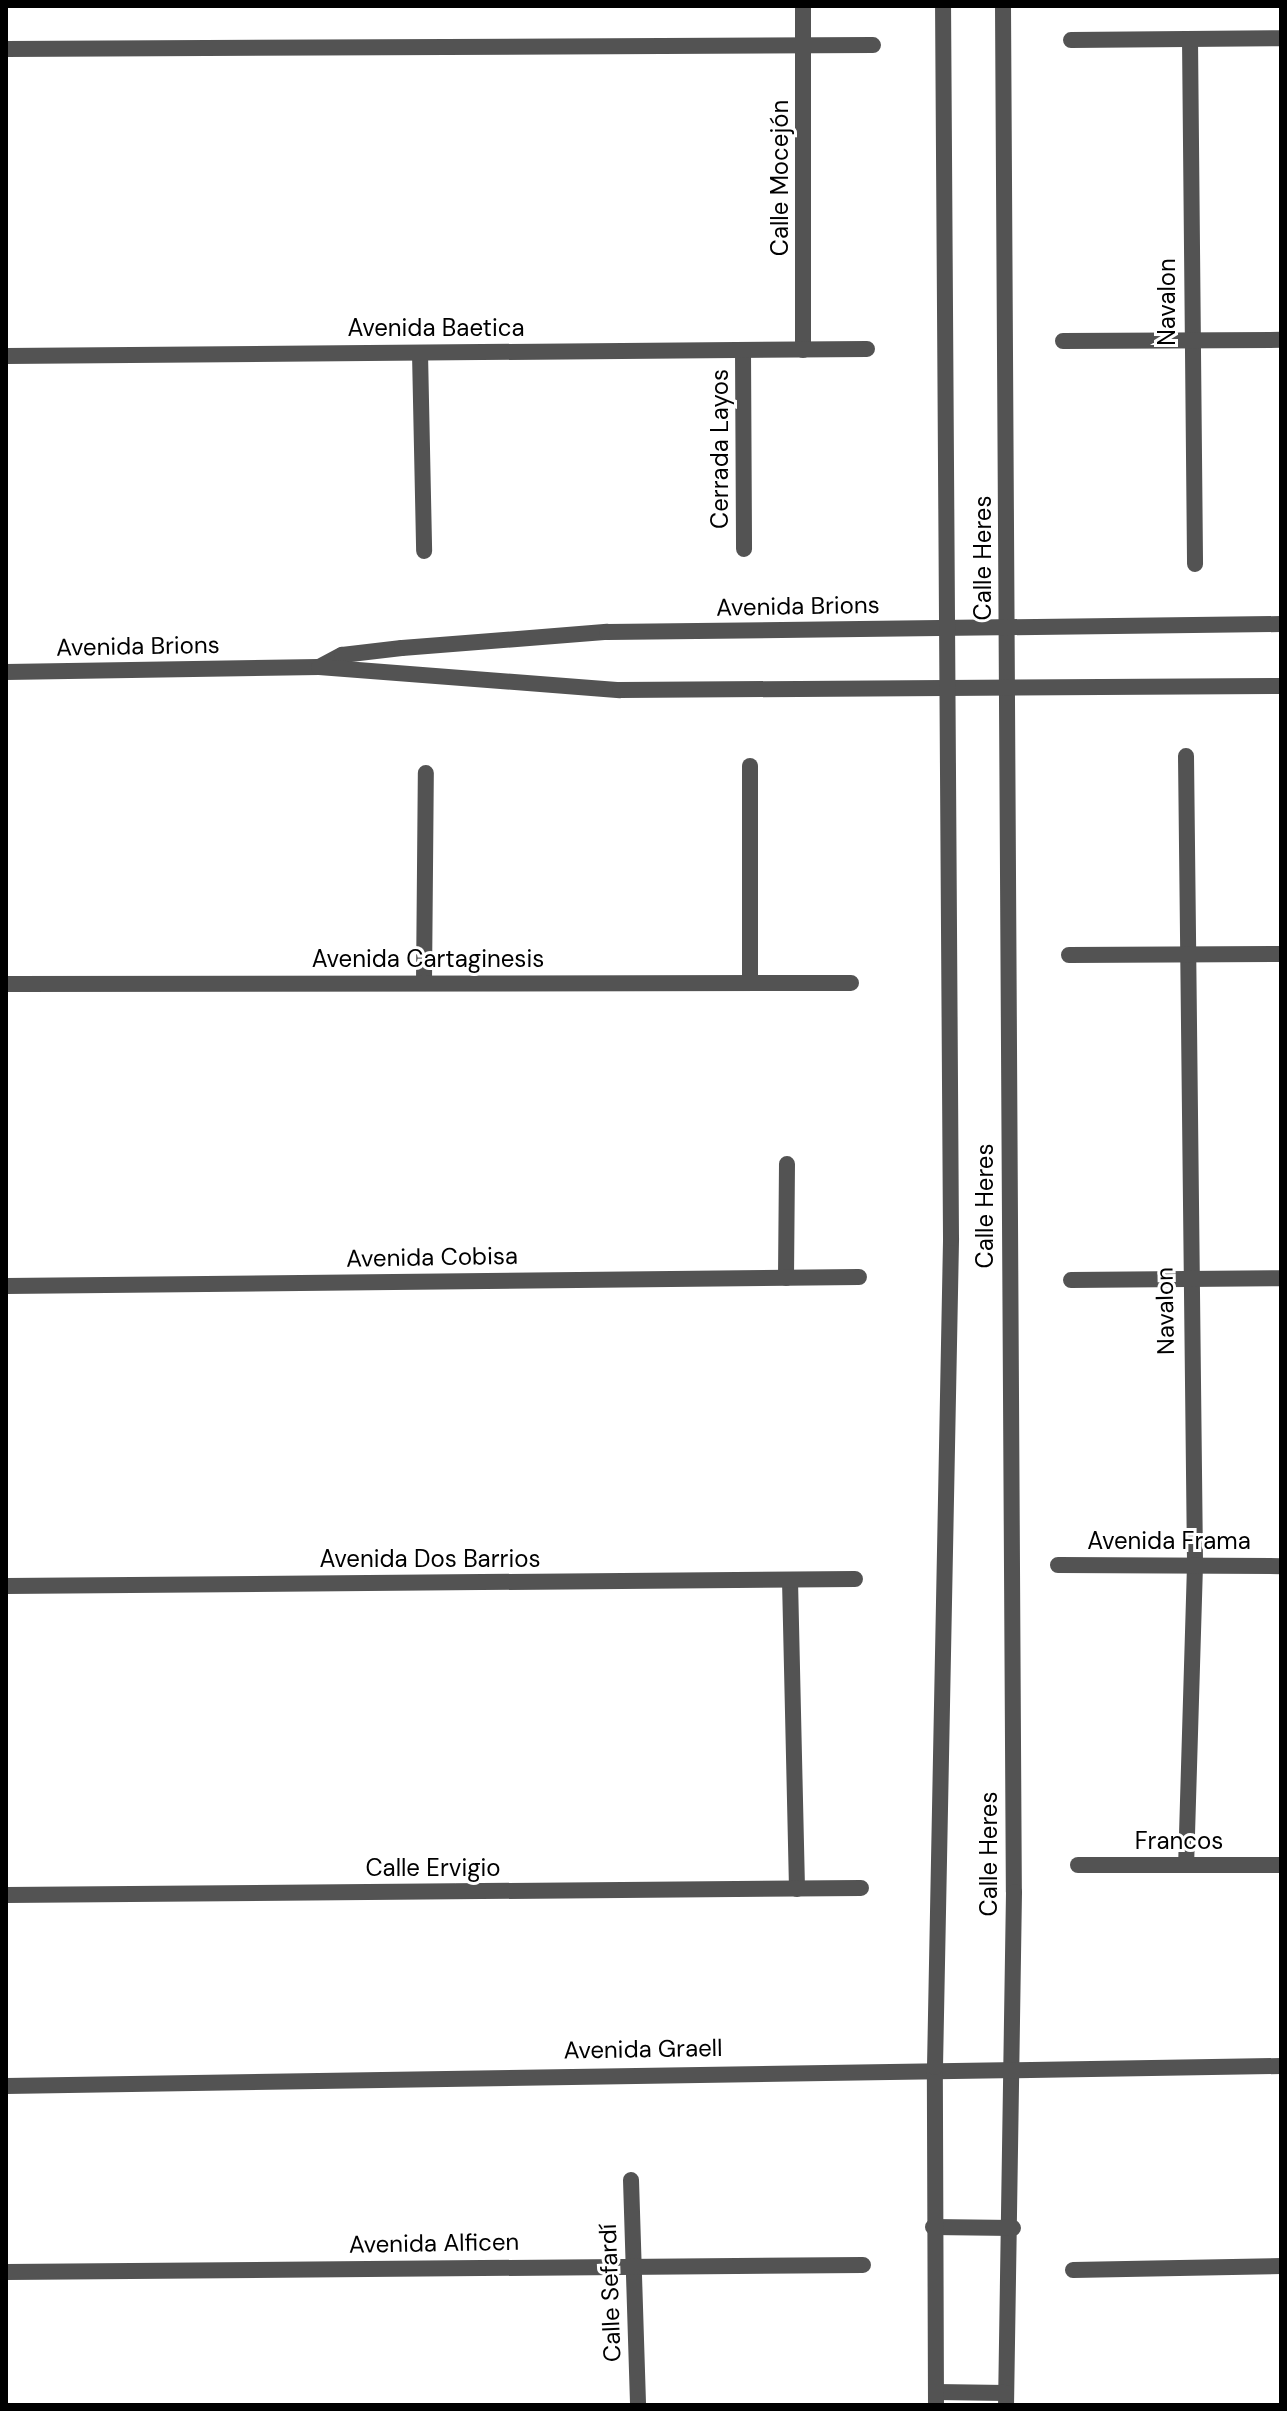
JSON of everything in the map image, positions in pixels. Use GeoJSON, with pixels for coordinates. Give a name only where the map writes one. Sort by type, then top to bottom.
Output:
{"type":"FeatureCollection","features":[{"type":"Feature","properties":{"kind":"street","name":"Calle Mocejón"},"geometry":{"type":"LineString","coordinates":[[803,6],[803,350]]}},
{"type":"Feature","properties":{"kind":"street","name":"Calle Heres"},"geometry":{"type":"LineString","coordinates":[[936,2398],[933,2227],[935,2067],[951,1238],[944,691],[943,6]]}},
{"type":"Feature","properties":{"kind":"street","name":"Calle Heres"},"geometry":{"type":"LineString","coordinates":[[1003,6],[1013,2228],[1006,2399]]}},
{"type":"Feature","properties":{"kind":"street"},"geometry":{"type":"LineString","coordinates":[[1071,40],[1281,38]]}},
{"type":"Feature","properties":{"kind":"street","name":"Navalon"},"geometry":{"type":"LineString","coordinates":[[1190,39],[1195,564]]}},
{"type":"Feature","properties":{"kind":"street"},"geometry":{"type":"LineString","coordinates":[[6,49],[873,45]]}},
{"type":"Feature","properties":{"kind":"street"},"geometry":{"type":"LineString","coordinates":[[1063,341],[1281,340]]}},
{"type":"Feature","properties":{"kind":"street","name":"Avenida Baetica"},"geometry":{"type":"LineString","coordinates":[[6,356],[867,349]]}},
{"type":"Feature","properties":{"kind":"street","name":"Cerrada Layos"},"geometry":{"type":"LineString","coordinates":[[743,350],[744,549]]}},
{"type":"Feature","properties":{"kind":"street"},"geometry":{"type":"LineString","coordinates":[[420,353],[424,551]]}},
{"type":"Feature","properties":{"kind":"street","name":"Avenida Brions"},"geometry":{"type":"LineString","coordinates":[[319,667],[357,653],[564,635],[1008,625],[1281,624]]}},
{"type":"Feature","properties":{"kind":"street","name":"Avenida Brions"},"geometry":{"type":"LineString","coordinates":[[6,672],[319,667],[405,680],[620,690],[1008,692],[1281,686]]}},
{"type":"Feature","properties":{"kind":"street","name":"Navalon"},"geometry":{"type":"LineString","coordinates":[[1186,756],[1192,955],[1187,1279],[1195,1565],[1186,1865]]}},
{"type":"Feature","properties":{"kind":"street"},"geometry":{"type":"LineString","coordinates":[[750,766],[750,983]]}},
{"type":"Feature","properties":{"kind":"street"},"geometry":{"type":"LineString","coordinates":[[424,983],[426,773]]}},
{"type":"Feature","properties":{"kind":"street"},"geometry":{"type":"LineString","coordinates":[[1069,955],[1281,954]]}},
{"type":"Feature","properties":{"kind":"street","name":"Avenida Cartaginesis"},"geometry":{"type":"LineString","coordinates":[[6,984],[851,983]]}},
{"type":"Feature","properties":{"kind":"street"},"geometry":{"type":"LineString","coordinates":[[786,1278],[787,1164]]}},
{"type":"Feature","properties":{"kind":"street","name":"Avenida Cobisa"},"geometry":{"type":"LineString","coordinates":[[6,1286],[859,1277]]}},
{"type":"Feature","properties":{"kind":"street"},"geometry":{"type":"LineString","coordinates":[[1071,1280],[1281,1278]]}},
{"type":"Feature","properties":{"kind":"street","name":"Avenida Frama"},"geometry":{"type":"LineString","coordinates":[[1058,1565],[1281,1566]]}},
{"type":"Feature","properties":{"kind":"street","name":"Avenida Dos Barrios"},"geometry":{"type":"LineString","coordinates":[[6,1586],[855,1579]]}},
{"type":"Feature","properties":{"kind":"street"},"geometry":{"type":"LineString","coordinates":[[790,1580],[797,1889]]}},
{"type":"Feature","properties":{"kind":"street","name":"Francos"},"geometry":{"type":"LineString","coordinates":[[1078,1865],[1281,1865]]}},
{"type":"Feature","properties":{"kind":"street","name":"Calle Ervigio"},"geometry":{"type":"LineString","coordinates":[[6,1895],[861,1888]]}},
{"type":"Feature","properties":{"kind":"street","name":"Avenida Graell"},"geometry":{"type":"LineString","coordinates":[[6,2086],[935,2067],[1281,2066]]}},
{"type":"Feature","properties":{"kind":"street","name":"Calle Sefardí"},"geometry":{"type":"LineString","coordinates":[[631,2180],[638,2405]]}},
{"type":"Feature","properties":{"kind":"street"},"geometry":{"type":"LineString","coordinates":[[933,2227],[1013,2228]]}},
{"type":"Feature","properties":{"kind":"street","name":"Avenida Alficen"},"geometry":{"type":"LineString","coordinates":[[6,2272],[863,2265]]}},
{"type":"Feature","properties":{"kind":"street"},"geometry":{"type":"LineString","coordinates":[[1073,2270],[1281,2266]]}},
{"type":"Feature","properties":{"kind":"street"},"geometry":{"type":"LineString","coordinates":[[936,2398],[1006,2399]]}}]}
